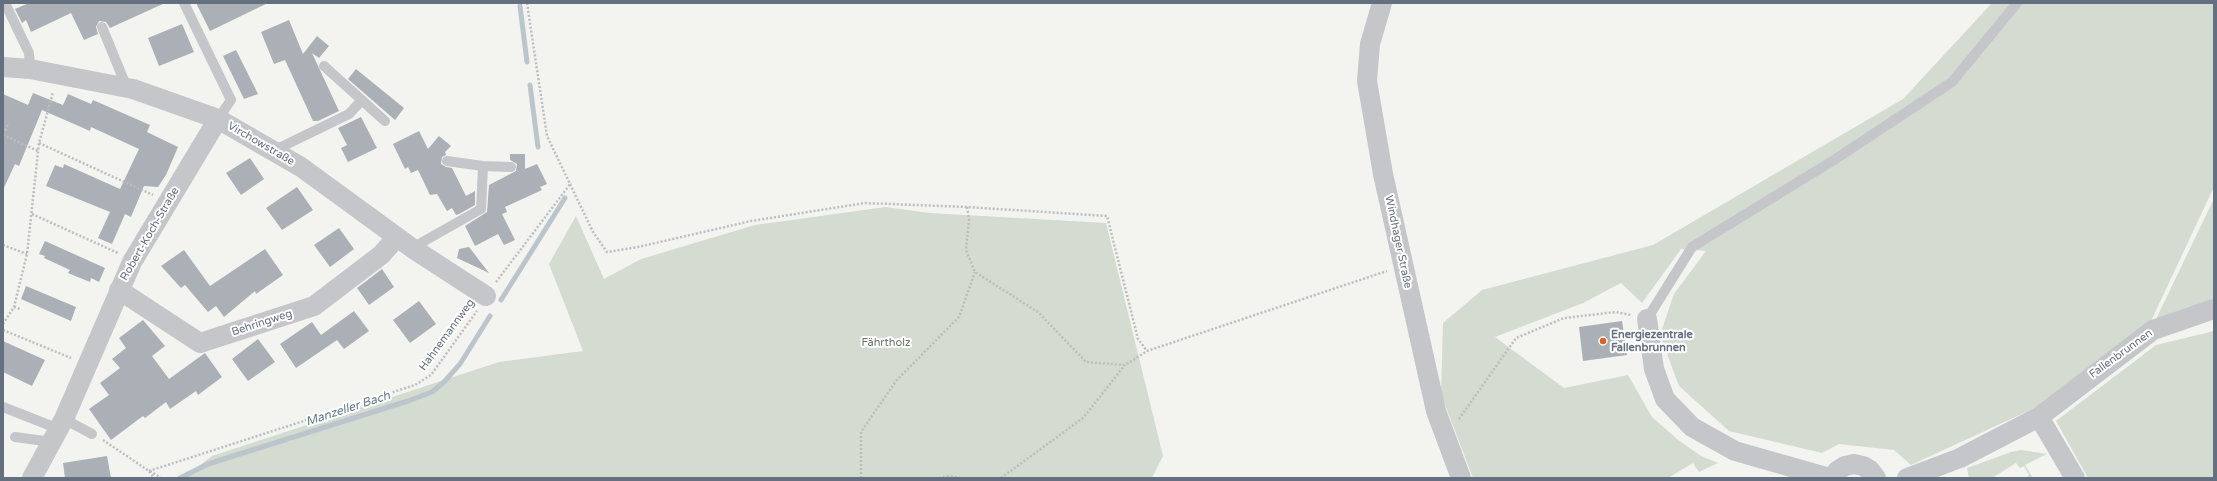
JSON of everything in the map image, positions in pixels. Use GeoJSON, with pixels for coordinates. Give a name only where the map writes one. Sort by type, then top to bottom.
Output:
{"type":"FeatureCollection","features":[{"type":"Feature","properties":{"kind":"street","name":"Windhager Straße"},"geometry":{"type":"LineString","coordinates":[[1382,3],[1370,44],[1367,81],[1403,265],[1436,411],[1461,478]]}},
{"type":"Feature","properties":{"kind":"street","name":"Virchowstraße"},"geometry":{"type":"LineString","coordinates":[[3,67],[30,69],[127,88],[218,119],[301,167],[405,242],[486,296]]}},
{"type":"Feature","properties":{"kind":"street","name":"Robert-Koch-Straße"},"geometry":{"type":"LineString","coordinates":[[32,478],[58,430],[118,290],[133,259],[218,119]]}},
{"type":"Feature","properties":{"kind":"street","name":"Behringweg"},"geometry":{"type":"LineString","coordinates":[[118,290],[200,343],[314,306],[381,255],[405,242]]}},
{"type":"Feature","properties":{"kind":"street","name":"Fallenbrunnen"},"geometry":{"type":"LineString","coordinates":[[1907,478],[1960,458],[2038,417],[2153,330],[2214,309]]}},
{"type":"Feature","properties":{"kind":"street"},"geometry":{"type":"LineString","coordinates":[[1647,319],[1654,369],[1665,399],[1692,427],[1735,451],[1831,478],[1837,471],[1845,466],[1854,464],[1863,466],[1870,470],[1876,478]]}},
{"type":"Feature","properties":{"kind":"street"},"geometry":{"type":"LineString","coordinates":[[2038,417],[2075,478]]}},
{"type":"Feature","properties":{"kind":"lane"},"geometry":{"type":"LineString","coordinates":[[5,3],[29,53],[30,69]]}},
{"type":"Feature","properties":{"kind":"lane"},"geometry":{"type":"LineString","coordinates":[[184,3],[231,100],[218,119]]}},
{"type":"Feature","properties":{"kind":"lane"},"geometry":{"type":"LineString","coordinates":[[1647,319],[1692,247],[1834,160],[1952,82],[2017,3]]}},
{"type":"Feature","properties":{"kind":"lane"},"geometry":{"type":"LineString","coordinates":[[102,27],[127,88]]}},
{"type":"Feature","properties":{"kind":"lane"},"geometry":{"type":"LineString","coordinates":[[324,66],[385,121]]}},
{"type":"Feature","properties":{"kind":"lane"},"geometry":{"type":"LineString","coordinates":[[273,151],[348,114],[362,100]]}},
{"type":"Feature","properties":{"kind":"lane"},"geometry":{"type":"LineString","coordinates":[[447,161],[482,166],[511,167]]}},
{"type":"Feature","properties":{"kind":"lane"},"geometry":{"type":"LineString","coordinates":[[405,242],[482,209],[482,166]]}},
{"type":"Feature","properties":{"kind":"lane"},"geometry":{"type":"LineString","coordinates":[[3,407],[58,430]]}},
{"type":"Feature","properties":{"kind":"lane"},"geometry":{"type":"LineString","coordinates":[[15,437],[58,430],[92,434]]}},
{"type":"Feature","properties":{"kind":"path"},"geometry":{"type":"LineString","coordinates":[[527,3],[547,136],[571,183],[593,232],[608,252],[638,247],[751,221],[865,203],[967,207],[1107,216],[1138,339],[1148,351]]}},
{"type":"Feature","properties":{"kind":"path"},"geometry":{"type":"LineString","coordinates":[[3,324],[14,307],[27,254],[39,143],[58,74]]}},
{"type":"Feature","properties":{"kind":"path"},"geometry":{"type":"LineString","coordinates":[[8,123],[3,135],[38,151]]}},
{"type":"Feature","properties":{"kind":"path"},"geometry":{"type":"LineString","coordinates":[[39,143],[168,202]]}},
{"type":"Feature","properties":{"kind":"path","name":"Hahnemannweg"},"geometry":{"type":"LineString","coordinates":[[149,471],[415,385],[431,375],[486,296],[571,183]]}},
{"type":"Feature","properties":{"kind":"path"},"geometry":{"type":"LineString","coordinates":[[967,207],[969,219],[966,250],[975,272],[1038,312],[1086,362],[1125,365]]}},
{"type":"Feature","properties":{"kind":"path"},"geometry":{"type":"LineString","coordinates":[[32,214],[133,259]]}},
{"type":"Feature","properties":{"kind":"path"},"geometry":{"type":"LineString","coordinates":[[3,244],[27,254]]}},
{"type":"Feature","properties":{"kind":"path"},"geometry":{"type":"LineString","coordinates":[[1001,478],[1083,418],[1125,365],[1148,351],[1403,265]]}},
{"type":"Feature","properties":{"kind":"path"},"geometry":{"type":"LineString","coordinates":[[861,478],[860,432],[896,381],[959,317],[975,272]]}},
{"type":"Feature","properties":{"kind":"path"},"geometry":{"type":"LineString","coordinates":[[14,307],[20,309]]}},
{"type":"Feature","properties":{"kind":"path"},"geometry":{"type":"LineString","coordinates":[[1446,437],[1516,338],[1564,318],[1616,312],[1647,319]]}},
{"type":"Feature","properties":{"kind":"path"},"geometry":{"type":"LineString","coordinates":[[3,330],[87,365]]}},
{"type":"Feature","properties":{"kind":"path"},"geometry":{"type":"LineString","coordinates":[[92,434],[107,442],[161,478]]}},
{"type":"Feature","properties":{"kind":"path"},"geometry":{"type":"LineString","coordinates":[[149,471],[154,478]]}},
{"type":"Feature","properties":{"kind":"path"},"geometry":{"type":"LineString","coordinates":[[939,478],[949,476],[960,478]]}},
{"type":"Feature","properties":{"kind":"green space"},"geometry":{"type":"Polygon","coordinates":[[[1992,3],[2214,3],[2214,187],[2151,321],[2037,407],[1911,465],[1894,450],[1839,444],[1822,453],[1729,431],[1679,386],[1660,335],[1674,294],[1706,251],[1681,249],[1642,303],[1621,283],[1583,303],[1495,337],[1564,388],[1628,375],[1652,417],[1677,439],[1701,456],[1718,463],[1699,472],[1693,463],[1668,478],[1473,478],[1441,394],[1443,323],[1482,290],[1653,245],[1903,99],[1992,3]]]}},
{"type":"Feature","properties":{"kind":"green space"},"geometry":{"type":"Polygon","coordinates":[[[2214,199],[2214,299],[2156,319],[2195,238],[2214,199]]]}},
{"type":"Feature","properties":{"kind":"green space","name":"Fährtholz"},"geometry":{"type":"Polygon","coordinates":[[[886,207],[929,213],[1106,223],[1163,456],[1152,478],[183,478],[212,456],[499,362],[583,351],[549,264],[576,216],[604,279],[641,259],[755,225],[886,207]]]}},
{"type":"Feature","properties":{"kind":"green space"},"geometry":{"type":"Polygon","coordinates":[[[2214,331],[2214,478],[2088,478],[2056,421],[2156,345],[2214,331]]]}},
{"type":"Feature","properties":{"kind":"green space"},"geometry":{"type":"Polygon","coordinates":[[[2021,450],[2047,454],[2025,465],[2033,478],[2029,478],[2027,476],[2029,475],[2024,466],[2020,468],[2016,463],[1992,478],[1969,478],[1967,468],[2011,452],[2021,450]]]}},
{"type":"Feature","properties":{"kind":"building"},"geometry":{"type":"Polygon","coordinates":[[[29,3],[165,3],[110,28],[106,22],[99,21],[96,27],[98,34],[84,40],[71,13],[31,32],[26,20],[22,23],[15,9],[29,3]]]}},
{"type":"Feature","properties":{"kind":"building"},"geometry":{"type":"Polygon","coordinates":[[[196,3],[268,3],[210,31],[196,3]]]}},
{"type":"Feature","properties":{"kind":"building"},"geometry":{"type":"Polygon","coordinates":[[[289,20],[303,54],[317,36],[329,46],[319,58],[312,53],[339,111],[318,121],[313,121],[285,60],[274,64],[261,32],[289,20]]]}},
{"type":"Feature","properties":{"kind":"building"},"geometry":{"type":"Polygon","coordinates":[[[182,24],[194,52],[159,66],[148,38],[182,24]]]}},
{"type":"Feature","properties":{"kind":"building"},"geometry":{"type":"Polygon","coordinates":[[[236,50],[258,94],[244,99],[223,56],[236,50]]]}},
{"type":"Feature","properties":{"kind":"building"},"geometry":{"type":"Polygon","coordinates":[[[356,69],[404,108],[395,120],[348,79],[356,69]]]}},
{"type":"Feature","properties":{"kind":"building"},"geometry":{"type":"Polygon","coordinates":[[[33,93],[63,105],[68,94],[91,104],[93,100],[150,125],[147,132],[178,147],[166,175],[158,187],[144,186],[131,217],[125,214],[112,244],[98,238],[110,212],[46,186],[55,165],[63,168],[64,164],[120,189],[139,149],[91,127],[90,131],[42,110],[19,166],[15,164],[3,190],[3,94],[28,105],[33,93]]]}},
{"type":"Feature","properties":{"kind":"building"},"geometry":{"type":"Polygon","coordinates":[[[361,117],[377,148],[348,162],[341,148],[347,145],[338,128],[361,117]]]}},
{"type":"Feature","properties":{"kind":"building"},"geometry":{"type":"Polygon","coordinates":[[[419,131],[428,149],[439,136],[451,146],[445,152],[446,155],[442,157],[441,164],[452,168],[466,196],[475,191],[475,205],[456,215],[452,208],[447,211],[437,194],[430,195],[418,170],[411,173],[408,167],[405,169],[393,144],[419,131]]]}},
{"type":"Feature","properties":{"kind":"building"},"geometry":{"type":"Polygon","coordinates":[[[510,154],[525,154],[525,169],[537,164],[547,184],[540,187],[542,190],[505,207],[507,212],[502,214],[515,240],[504,245],[498,234],[475,246],[465,226],[487,212],[489,185],[516,171],[517,164],[510,160],[510,154]]]}},
{"type":"Feature","properties":{"kind":"building"},"geometry":{"type":"Polygon","coordinates":[[[250,158],[264,179],[241,195],[226,173],[250,158]]]}},
{"type":"Feature","properties":{"kind":"building"},"geometry":{"type":"Polygon","coordinates":[[[297,187],[313,210],[282,230],[266,208],[297,187]]]}},
{"type":"Feature","properties":{"kind":"building"},"geometry":{"type":"Polygon","coordinates":[[[339,228],[354,249],[330,267],[314,245],[339,228]]]}},
{"type":"Feature","properties":{"kind":"building"},"geometry":{"type":"Polygon","coordinates":[[[45,241],[105,268],[99,282],[91,278],[90,282],[68,273],[70,270],[44,258],[45,256],[39,254],[45,241]]]}},
{"type":"Feature","properties":{"kind":"building"},"geometry":{"type":"Polygon","coordinates":[[[469,247],[489,273],[457,258],[459,249],[469,247]]]}},
{"type":"Feature","properties":{"kind":"building"},"geometry":{"type":"Polygon","coordinates":[[[265,249],[283,275],[256,294],[255,291],[224,317],[216,306],[208,312],[185,285],[181,288],[161,266],[184,250],[210,286],[265,249]]]}},
{"type":"Feature","properties":{"kind":"building"},"geometry":{"type":"Polygon","coordinates":[[[382,269],[394,287],[369,305],[357,288],[382,269]]]}},
{"type":"Feature","properties":{"kind":"building"},"geometry":{"type":"Polygon","coordinates":[[[26,286],[76,307],[71,321],[21,299],[26,286]]]}},
{"type":"Feature","properties":{"kind":"building"},"geometry":{"type":"Polygon","coordinates":[[[419,301],[436,324],[410,343],[393,320],[419,301]]]}},
{"type":"Feature","properties":{"kind":"building"},"geometry":{"type":"Polygon","coordinates":[[[354,311],[369,331],[344,349],[337,340],[296,368],[280,344],[312,322],[321,335],[354,311]]]}},
{"type":"Feature","properties":{"kind":"building"},"geometry":{"type":"Polygon","coordinates":[[[143,320],[165,346],[152,356],[169,379],[205,353],[222,377],[198,395],[196,391],[170,409],[166,402],[145,418],[143,416],[111,440],[89,409],[109,395],[100,383],[120,368],[112,359],[126,348],[119,338],[143,320]]]}},
{"type":"Feature","properties":{"kind":"building","name":"Energiezentrale Fallenbrunnen"},"geometry":{"type":"Polygon","coordinates":[[[1622,321],[1627,355],[1583,361],[1579,327],[1622,321]]]}},
{"type":"Feature","properties":{"kind":"building"},"geometry":{"type":"Polygon","coordinates":[[[258,339],[275,362],[248,381],[232,359],[258,339]]]}},
{"type":"Feature","properties":{"kind":"building"},"geometry":{"type":"Polygon","coordinates":[[[3,341],[45,360],[32,386],[3,372],[3,341]]]}},
{"type":"Feature","properties":{"kind":"building"},"geometry":{"type":"Polygon","coordinates":[[[107,456],[111,478],[65,478],[63,463],[107,456]]]}},
{"type":"Feature","properties":{"kind":"waterway","name":"Manzeller Bach"},"geometry":{"type":"LineString","coordinates":[[520,6],[527,62]]}},
{"type":"Feature","properties":{"kind":"waterway","name":"Manzeller Bach"},"geometry":{"type":"LineString","coordinates":[[530,85],[538,147]]}},
{"type":"Feature","properties":{"kind":"waterway","name":"Manzeller Bach"},"geometry":{"type":"LineString","coordinates":[[501,300],[565,198]]}},
{"type":"Feature","properties":{"kind":"waterway","name":"Manzeller Bach"},"geometry":{"type":"LineString","coordinates":[[180,478],[208,464],[408,401],[432,392],[444,382],[460,364],[490,316]]}},
{"type":"Feature","properties":{"kind":"place","name":"Energiezentrale Fallenbrunnen"},"geometry":{"type":"Point","coordinates":[1603,341]}}]}
